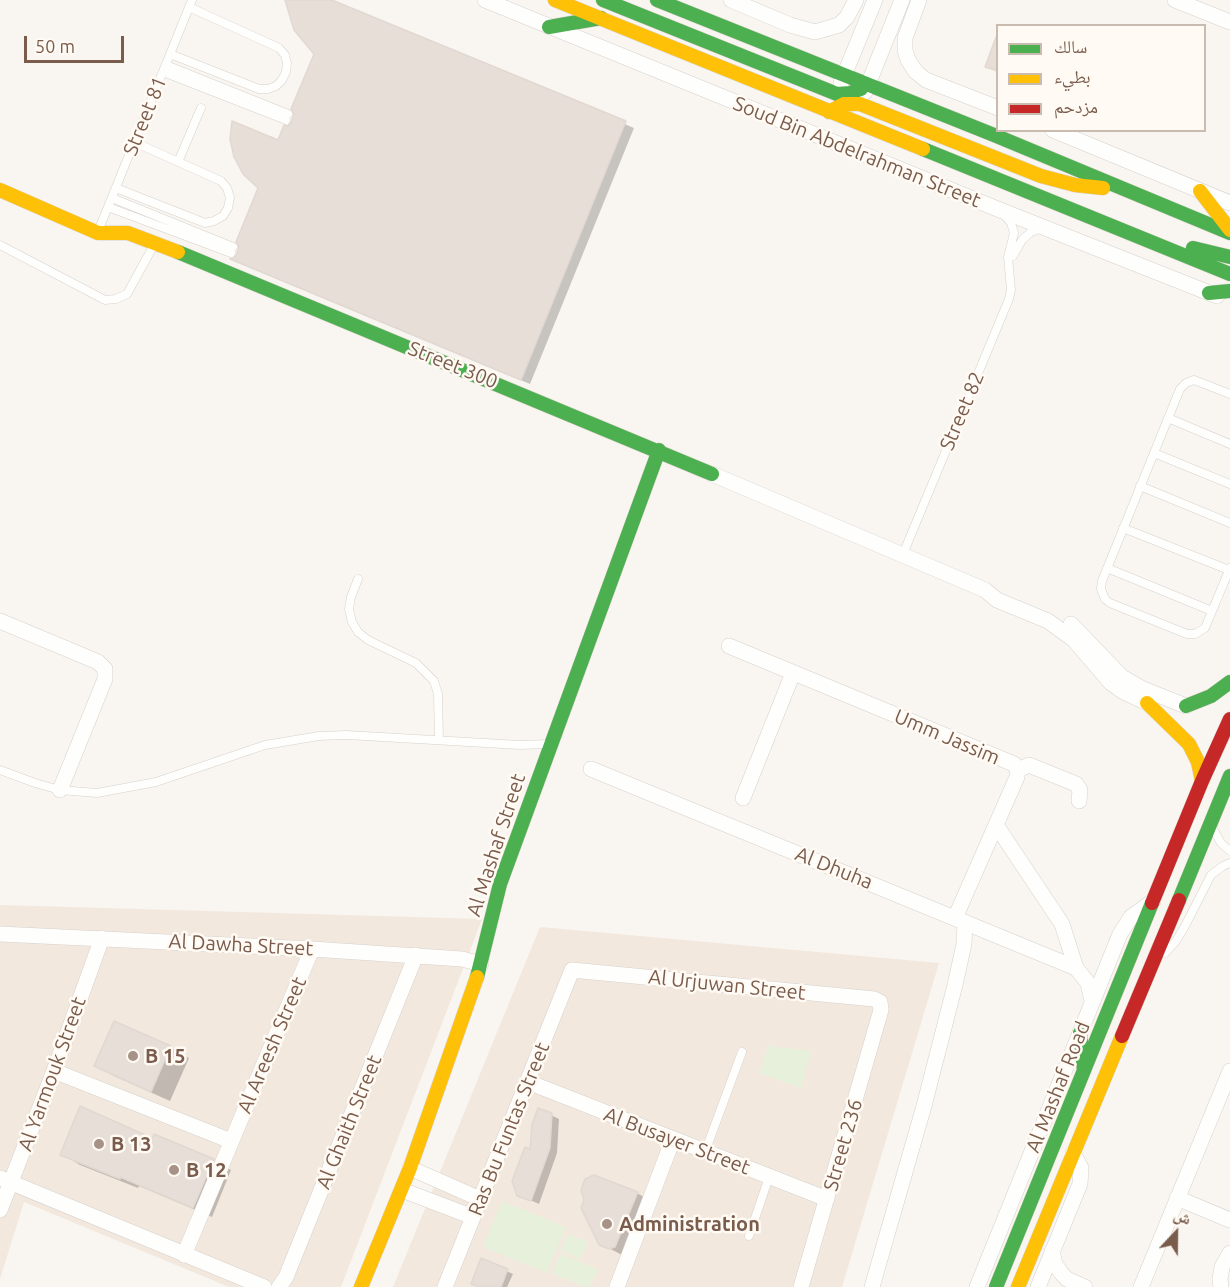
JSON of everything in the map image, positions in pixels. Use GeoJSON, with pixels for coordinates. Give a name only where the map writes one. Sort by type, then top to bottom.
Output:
{"type":"FeatureCollection","features":[{"type":"Feature","properties":{"kind":"street","name":"Soud Bin Abdelrahman Street"},"geometry":{"type":"LineString","coordinates":[[485,0],[1230,302]]}},
{"type":"Feature","properties":{"kind":"street","name":"Soud Bin Abdelrahman Street"},"geometry":{"type":"LineString","coordinates":[[555,0],[1230,274]]}},
{"type":"Feature","properties":{"kind":"street"},"geometry":{"type":"LineString","coordinates":[[603,0],[837,94],[850,93],[868,85]]}},
{"type":"Feature","properties":{"kind":"street"},"geometry":{"type":"LineString","coordinates":[[731,0],[815,32],[839,25],[847,17],[856,0]]}},
{"type":"Feature","properties":{"kind":"street"},"geometry":{"type":"LineString","coordinates":[[829,112],[875,0]]}},
{"type":"Feature","properties":{"kind":"street"},"geometry":{"type":"LineString","coordinates":[[853,121],[902,0]]}},
{"type":"Feature","properties":{"kind":"street"},"geometry":{"type":"LineString","coordinates":[[919,0],[905,38],[908,60],[916,72],[926,80],[996,107]]}},
{"type":"Feature","properties":{"kind":"street"},"geometry":{"type":"LineString","coordinates":[[1175,0],[1230,22]]}},
{"type":"Feature","properties":{"kind":"street"},"geometry":{"type":"LineString","coordinates":[[665,2],[1230,231]]}},
{"type":"Feature","properties":{"kind":"street"},"geometry":{"type":"LineString","coordinates":[[549,27],[603,18]]}},
{"type":"Feature","properties":{"kind":"street"},"geometry":{"type":"LineString","coordinates":[[829,112],[844,105],[860,104],[1041,176],[1075,185],[1131,192]]}},
{"type":"Feature","properties":{"kind":"street"},"geometry":{"type":"LineString","coordinates":[[994,135],[1007,132]]}},
{"type":"Feature","properties":{"kind":"street"},"geometry":{"type":"LineString","coordinates":[[1058,132],[1230,203]]}},
{"type":"Feature","properties":{"kind":"street","name":"Street 300"},"geometry":{"type":"LineString","coordinates":[[0,190],[98,233],[128,233],[155,242],[659,450],[985,590]]}},
{"type":"Feature","properties":{"kind":"street"},"geometry":{"type":"LineString","coordinates":[[1200,191],[1230,231]]}},
{"type":"Feature","properties":{"kind":"street"},"geometry":{"type":"LineString","coordinates":[[1155,245],[1199,249],[1230,257]]}},
{"type":"Feature","properties":{"kind":"street"},"geometry":{"type":"LineString","coordinates":[[1209,293],[1230,291]]}},
{"type":"Feature","properties":{"kind":"street","name":"Al Mashaf Street"},"geometry":{"type":"LineString","coordinates":[[361,1287],[410,1168],[481,964],[500,884],[659,450]]}},
{"type":"Feature","properties":{"kind":"street"},"geometry":{"type":"LineString","coordinates":[[985,590],[997,600],[1058,627],[1074,640],[1111,683],[1147,704],[1189,744],[1198,762],[1202,781]]}},
{"type":"Feature","properties":{"kind":"street"},"geometry":{"type":"LineString","coordinates":[[985,590],[1006,594],[1062,618],[1079,631],[1122,677],[1143,689],[1186,706],[1211,696],[1230,682]]}},
{"type":"Feature","properties":{"kind":"street"},"geometry":{"type":"LineString","coordinates":[[0,621],[98,662],[105,669],[105,679],[60,790]]}},
{"type":"Feature","properties":{"kind":"street","name":"Umm Jassim"},"geometry":{"type":"LineString","coordinates":[[729,646],[1014,764],[1018,770],[1017,777],[960,920]]}},
{"type":"Feature","properties":{"kind":"street"},"geometry":{"type":"LineString","coordinates":[[743,798],[793,673]]}},
{"type":"Feature","properties":{"kind":"street","name":"Al Mashaf Road"},"geometry":{"type":"LineString","coordinates":[[996,1287],[1202,781],[1230,718]]}},
{"type":"Feature","properties":{"kind":"street"},"geometry":{"type":"LineString","coordinates":[[1018,770],[1029,765],[1076,784],[1080,790],[1079,801]]}},
{"type":"Feature","properties":{"kind":"street","name":"Al Dhuha"},"geometry":{"type":"LineString","coordinates":[[591,769],[1076,968]]}},
{"type":"Feature","properties":{"kind":"street","name":"Al Mashaf Road"},"geometry":{"type":"LineString","coordinates":[[1018,1287],[1230,776]]}},
{"type":"Feature","properties":{"kind":"street"},"geometry":{"type":"LineString","coordinates":[[1216,807],[1230,794]]}},
{"type":"Feature","properties":{"kind":"street"},"geometry":{"type":"LineString","coordinates":[[996,825],[1062,924],[1076,968],[1088,983],[1092,1001]]}},
{"type":"Feature","properties":{"kind":"street","name":"Al Mashaf Road"},"geometry":{"type":"LineString","coordinates":[[977,1287],[1120,933],[1131,917],[1155,899]]}},
{"type":"Feature","properties":{"kind":"street"},"geometry":{"type":"LineString","coordinates":[[872,1287],[924,1106],[952,996],[964,944],[960,920]]}},
{"type":"Feature","properties":{"kind":"street","name":"Al Dawha Street"},"geometry":{"type":"LineString","coordinates":[[0,934],[416,955],[462,959],[481,964]]}},
{"type":"Feature","properties":{"kind":"street","name":"Al Yarmouk Street"},"geometry":{"type":"LineString","coordinates":[[0,1210],[5,1180],[54,1071],[102,938]]}},
{"type":"Feature","properties":{"kind":"street","name":"Al Areesh Street"},"geometry":{"type":"LineString","coordinates":[[184,1255],[312,949]]}},
{"type":"Feature","properties":{"kind":"street","name":"Al Ghaith Street"},"geometry":{"type":"LineString","coordinates":[[279,1287],[286,1277],[416,955]]}},
{"type":"Feature","properties":{"kind":"street"},"geometry":{"type":"LineString","coordinates":[[1076,968],[1092,966],[1111,955]]}},
{"type":"Feature","properties":{"kind":"street","name":"Al Urjuwan Street"},"geometry":{"type":"LineString","coordinates":[[572,970],[874,999],[880,1002]]}},
{"type":"Feature","properties":{"kind":"street","name":"Ras Bu Funtas Street"},"geometry":{"type":"LineString","coordinates":[[444,1287],[572,970]]}},
{"type":"Feature","properties":{"kind":"street","name":"Street 236"},"geometry":{"type":"LineString","coordinates":[[801,1287],[881,1010],[880,1002]]}},
{"type":"Feature","properties":{"kind":"street"},"geometry":{"type":"LineString","coordinates":[[1080,1034],[1084,1074]]}},
{"type":"Feature","properties":{"kind":"street"},"geometry":{"type":"LineString","coordinates":[[54,1071],[231,1141]]}},
{"type":"Feature","properties":{"kind":"street"},"geometry":{"type":"LineString","coordinates":[[1141,1287],[1230,1071]]}},
{"type":"Feature","properties":{"kind":"street","name":"Al Busayer Street"},"geometry":{"type":"LineString","coordinates":[[528,1082],[827,1200]]}},
{"type":"Feature","properties":{"kind":"street"},"geometry":{"type":"LineString","coordinates":[[617,1287],[673,1138]]}},
{"type":"Feature","properties":{"kind":"street","name":"Al Mashaf Road"},"geometry":{"type":"LineString","coordinates":[[1038,1287],[1080,1184],[1081,1168],[1073,1153]]}},
{"type":"Feature","properties":{"kind":"street"},"geometry":{"type":"LineString","coordinates":[[410,1168],[480,1199]]}},
{"type":"Feature","properties":{"kind":"street"},"geometry":{"type":"LineString","coordinates":[[5,1180],[264,1287]]}},
{"type":"Feature","properties":{"kind":"street"},"geometry":{"type":"LineString","coordinates":[[402,1190],[473,1217]]}},
{"type":"Feature","properties":{"kind":"street"},"geometry":{"type":"LineString","coordinates":[[1178,1198],[1230,1220]]}},
{"type":"Feature","properties":{"kind":"street"},"geometry":{"type":"LineString","coordinates":[[1052,1251],[1058,1269],[1067,1279],[1085,1287]]}},
{"type":"Feature","properties":{"kind":"street"},"geometry":{"type":"LineString","coordinates":[[1221,1287],[1222,1267],[1230,1253]]}},
{"type":"Feature","properties":{"kind":"street"},"geometry":{"type":"LineString","coordinates":[[1047,1287],[1067,1279]]}},
{"type":"Feature","properties":{"kind":"lane","name":"Street 81"},"geometry":{"type":"LineString","coordinates":[[98,233],[190,4]]}},
{"type":"Feature","properties":{"kind":"lane"},"geometry":{"type":"LineString","coordinates":[[170,54],[259,89],[276,86],[286,72],[285,55],[279,48],[190,4]]}},
{"type":"Feature","properties":{"kind":"lane"},"geometry":{"type":"LineString","coordinates":[[164,69],[287,117]]}},
{"type":"Feature","properties":{"kind":"lane"},"geometry":{"type":"LineString","coordinates":[[178,162],[201,108]]}},
{"type":"Feature","properties":{"kind":"lane"},"geometry":{"type":"LineString","coordinates":[[116,188],[205,223],[223,216],[228,208],[230,198],[227,188],[221,181],[134,142]]}},
{"type":"Feature","properties":{"kind":"lane"},"geometry":{"type":"LineString","coordinates":[[108,207],[232,250],[112,198]]}},
{"type":"Feature","properties":{"kind":"lane","name":"Street 82"},"geometry":{"type":"LineString","coordinates":[[903,555],[1009,299],[1011,290],[1008,257],[1014,233],[1011,223],[1000,210]]}},
{"type":"Feature","properties":{"kind":"lane","name":"Street 82"},"geometry":{"type":"LineString","coordinates":[[1009,266],[1022,240],[1031,232],[1043,227]]}},
{"type":"Feature","properties":{"kind":"lane"},"geometry":{"type":"LineString","coordinates":[[0,245],[105,300],[117,299],[127,294],[155,242]]}},
{"type":"Feature","properties":{"kind":"lane"},"geometry":{"type":"LineString","coordinates":[[1123,528],[1230,569],[1205,628],[1199,634],[1191,635],[1110,603],[1105,599],[1101,589],[1102,580],[1107,568],[1123,528],[1140,486],[1180,389],[1190,381],[1198,381],[1230,394]]}},
{"type":"Feature","properties":{"kind":"lane"},"geometry":{"type":"LineString","coordinates":[[1168,418],[1230,444]]}},
{"type":"Feature","properties":{"kind":"lane"},"geometry":{"type":"LineString","coordinates":[[1154,453],[1230,484]]}},
{"type":"Feature","properties":{"kind":"lane"},"geometry":{"type":"LineString","coordinates":[[1140,486],[1230,523]]}},
{"type":"Feature","properties":{"kind":"lane"},"geometry":{"type":"LineString","coordinates":[[1107,568],[1212,611]]}},
{"type":"Feature","properties":{"kind":"lane"},"geometry":{"type":"LineString","coordinates":[[358,579],[349,609],[352,622],[358,632],[368,640],[416,663],[434,681],[438,694],[439,740]]}},
{"type":"Feature","properties":{"kind":"lane"},"geometry":{"type":"LineString","coordinates":[[0,770],[60,790],[97,793],[137,787],[185,774],[265,745],[292,740],[347,735],[520,745],[551,744]]}},
{"type":"Feature","properties":{"kind":"lane"},"geometry":{"type":"LineString","coordinates":[[1211,824],[1221,843],[1230,851]]}},
{"type":"Feature","properties":{"kind":"lane"},"geometry":{"type":"LineString","coordinates":[[1154,961],[1176,941],[1211,875],[1230,863]]}},
{"type":"Feature","properties":{"kind":"lane"},"geometry":{"type":"LineString","coordinates":[[705,1152],[742,1052]]}},
{"type":"Feature","properties":{"kind":"lane"},"geometry":{"type":"LineString","coordinates":[[749,1236],[769,1177]]}},
{"type":"Feature","properties":{"kind":"shaded area"},"geometry":{"type":"Polygon","coordinates":[[[0,905],[482,919],[341,1287],[229,1287],[24,1202],[0,1279],[0,905]]]}},
{"type":"Feature","properties":{"kind":"shaded area"},"geometry":{"type":"Polygon","coordinates":[[[540,927],[939,963],[842,1287],[393,1287],[540,927]]]}},
{"type":"Feature","properties":{"kind":"green space"},"geometry":{"type":"Polygon","coordinates":[[[768,1046],[811,1051],[801,1088],[759,1073],[768,1046]]]}},
{"type":"Feature","properties":{"kind":"green space"},"geometry":{"type":"Polygon","coordinates":[[[502,1201],[566,1227],[547,1273],[483,1247],[502,1201]]]}},
{"type":"Feature","properties":{"kind":"green space"},"geometry":{"type":"Polygon","coordinates":[[[568,1234],[588,1242],[581,1259],[561,1251],[568,1234]]]}},
{"type":"Feature","properties":{"kind":"green space"},"geometry":{"type":"Polygon","coordinates":[[[560,1254],[598,1269],[590,1287],[552,1273],[560,1254]]]}},
{"type":"Feature","properties":{"kind":"building"},"geometry":{"type":"Polygon","coordinates":[[[285,0],[332,0],[626,121],[521,380],[230,259],[236,256],[239,247],[236,242],[258,188],[243,174],[234,157],[230,139],[232,121],[278,140],[284,125],[291,123],[294,114],[291,109],[314,54],[294,30],[285,0]]]}},
{"type":"Feature","properties":{"kind":"building"},"geometry":{"type":"Polygon","coordinates":[[[996,37],[996,70],[985,67],[996,37]]]}},
{"type":"Feature","properties":{"kind":"building","name":"B 15"},"geometry":{"type":"Polygon","coordinates":[[[114,1021],[171,1046],[151,1092],[94,1066],[114,1021]]]}},
{"type":"Feature","properties":{"kind":"building"},"geometry":{"type":"Polygon","coordinates":[[[80,1106],[152,1138],[154,1134],[214,1159],[193,1208],[60,1155],[80,1106]]]}},
{"type":"Feature","properties":{"kind":"building"},"geometry":{"type":"Polygon","coordinates":[[[538,1108],[552,1113],[550,1148],[531,1201],[517,1196],[512,1181],[525,1147],[530,1149],[532,1124],[538,1108]]]}},
{"type":"Feature","properties":{"kind":"building","name":"Administration"},"geometry":{"type":"Polygon","coordinates":[[[594,1175],[638,1192],[615,1247],[609,1249],[599,1245],[581,1208],[584,1200],[581,1190],[585,1179],[594,1175]]]}},
{"type":"Feature","properties":{"kind":"building"},"geometry":{"type":"Polygon","coordinates":[[[481,1258],[508,1269],[501,1287],[479,1287],[471,1284],[481,1258]]]}},
{"type":"Feature","properties":{"kind":"traffic: fast"},"geometry":{"type":"LineString","coordinates":[[603,0],[837,94],[861,89]]}},
{"type":"Feature","properties":{"kind":"traffic: fast"},"geometry":{"type":"LineString","coordinates":[[657,0],[994,135],[1230,233]]}},
{"type":"Feature","properties":{"kind":"traffic: fast"},"geometry":{"type":"LineString","coordinates":[[549,27],[601,18]]}},
{"type":"Feature","properties":{"kind":"traffic: fast"},"geometry":{"type":"LineString","coordinates":[[923,149],[1230,274]]}},
{"type":"Feature","properties":{"kind":"traffic: fast"},"geometry":{"type":"LineString","coordinates":[[1193,248],[1230,257]]}},
{"type":"Feature","properties":{"kind":"traffic: fast"},"geometry":{"type":"LineString","coordinates":[[178,252],[712,474]]}},
{"type":"Feature","properties":{"kind":"traffic: fast"},"geometry":{"type":"LineString","coordinates":[[1209,293],[1230,291]]}},
{"type":"Feature","properties":{"kind":"traffic: fast"},"geometry":{"type":"LineString","coordinates":[[477,977],[500,884],[659,450]]}},
{"type":"Feature","properties":{"kind":"traffic: fast"},"geometry":{"type":"LineString","coordinates":[[1186,706],[1211,696],[1230,682]]}},
{"type":"Feature","properties":{"kind":"traffic: fast"},"geometry":{"type":"LineString","coordinates":[[1179,900],[1230,776]]}},
{"type":"Feature","properties":{"kind":"traffic: fast"},"geometry":{"type":"LineString","coordinates":[[996,1287],[1152,903]]}},
{"type":"Feature","properties":{"kind":"traffic: fast"},"geometry":{"type":"LineString","coordinates":[[1080,1033],[1084,1071]]}},
{"type":"Feature","properties":{"kind":"traffic: slow"},"geometry":{"type":"LineString","coordinates":[[555,0],[923,149]]}},
{"type":"Feature","properties":{"kind":"traffic: slow"},"geometry":{"type":"LineString","coordinates":[[829,112],[844,104],[860,104],[1041,176],[1075,185],[1103,188]]}},
{"type":"Feature","properties":{"kind":"traffic: slow"},"geometry":{"type":"LineString","coordinates":[[0,190],[98,233],[128,233],[178,252]]}},
{"type":"Feature","properties":{"kind":"traffic: slow"},"geometry":{"type":"LineString","coordinates":[[1200,191],[1230,230]]}},
{"type":"Feature","properties":{"kind":"traffic: slow"},"geometry":{"type":"LineString","coordinates":[[1147,703],[1189,744],[1198,762],[1202,781]]}},
{"type":"Feature","properties":{"kind":"traffic: slow"},"geometry":{"type":"LineString","coordinates":[[361,1287],[410,1168],[477,977]]}},
{"type":"Feature","properties":{"kind":"traffic: slow"},"geometry":{"type":"LineString","coordinates":[[1018,1287],[1122,1036]]}},
{"type":"Feature","properties":{"kind":"traffic: jam"},"geometry":{"type":"LineString","coordinates":[[1152,903],[1230,719]]}},
{"type":"Feature","properties":{"kind":"traffic: jam"},"geometry":{"type":"LineString","coordinates":[[1122,1036],[1179,900]]}},
{"type":"Feature","properties":{"kind":"place","name":"B 15"},"geometry":{"type":"Point","coordinates":[133,1056]}},
{"type":"Feature","properties":{"kind":"place","name":"B 13"},"geometry":{"type":"Point","coordinates":[99,1144]}},
{"type":"Feature","properties":{"kind":"place","name":"B 12"},"geometry":{"type":"Point","coordinates":[174,1170]}},
{"type":"Feature","properties":{"kind":"place","name":"Administration"},"geometry":{"type":"Point","coordinates":[607,1224]}}]}
